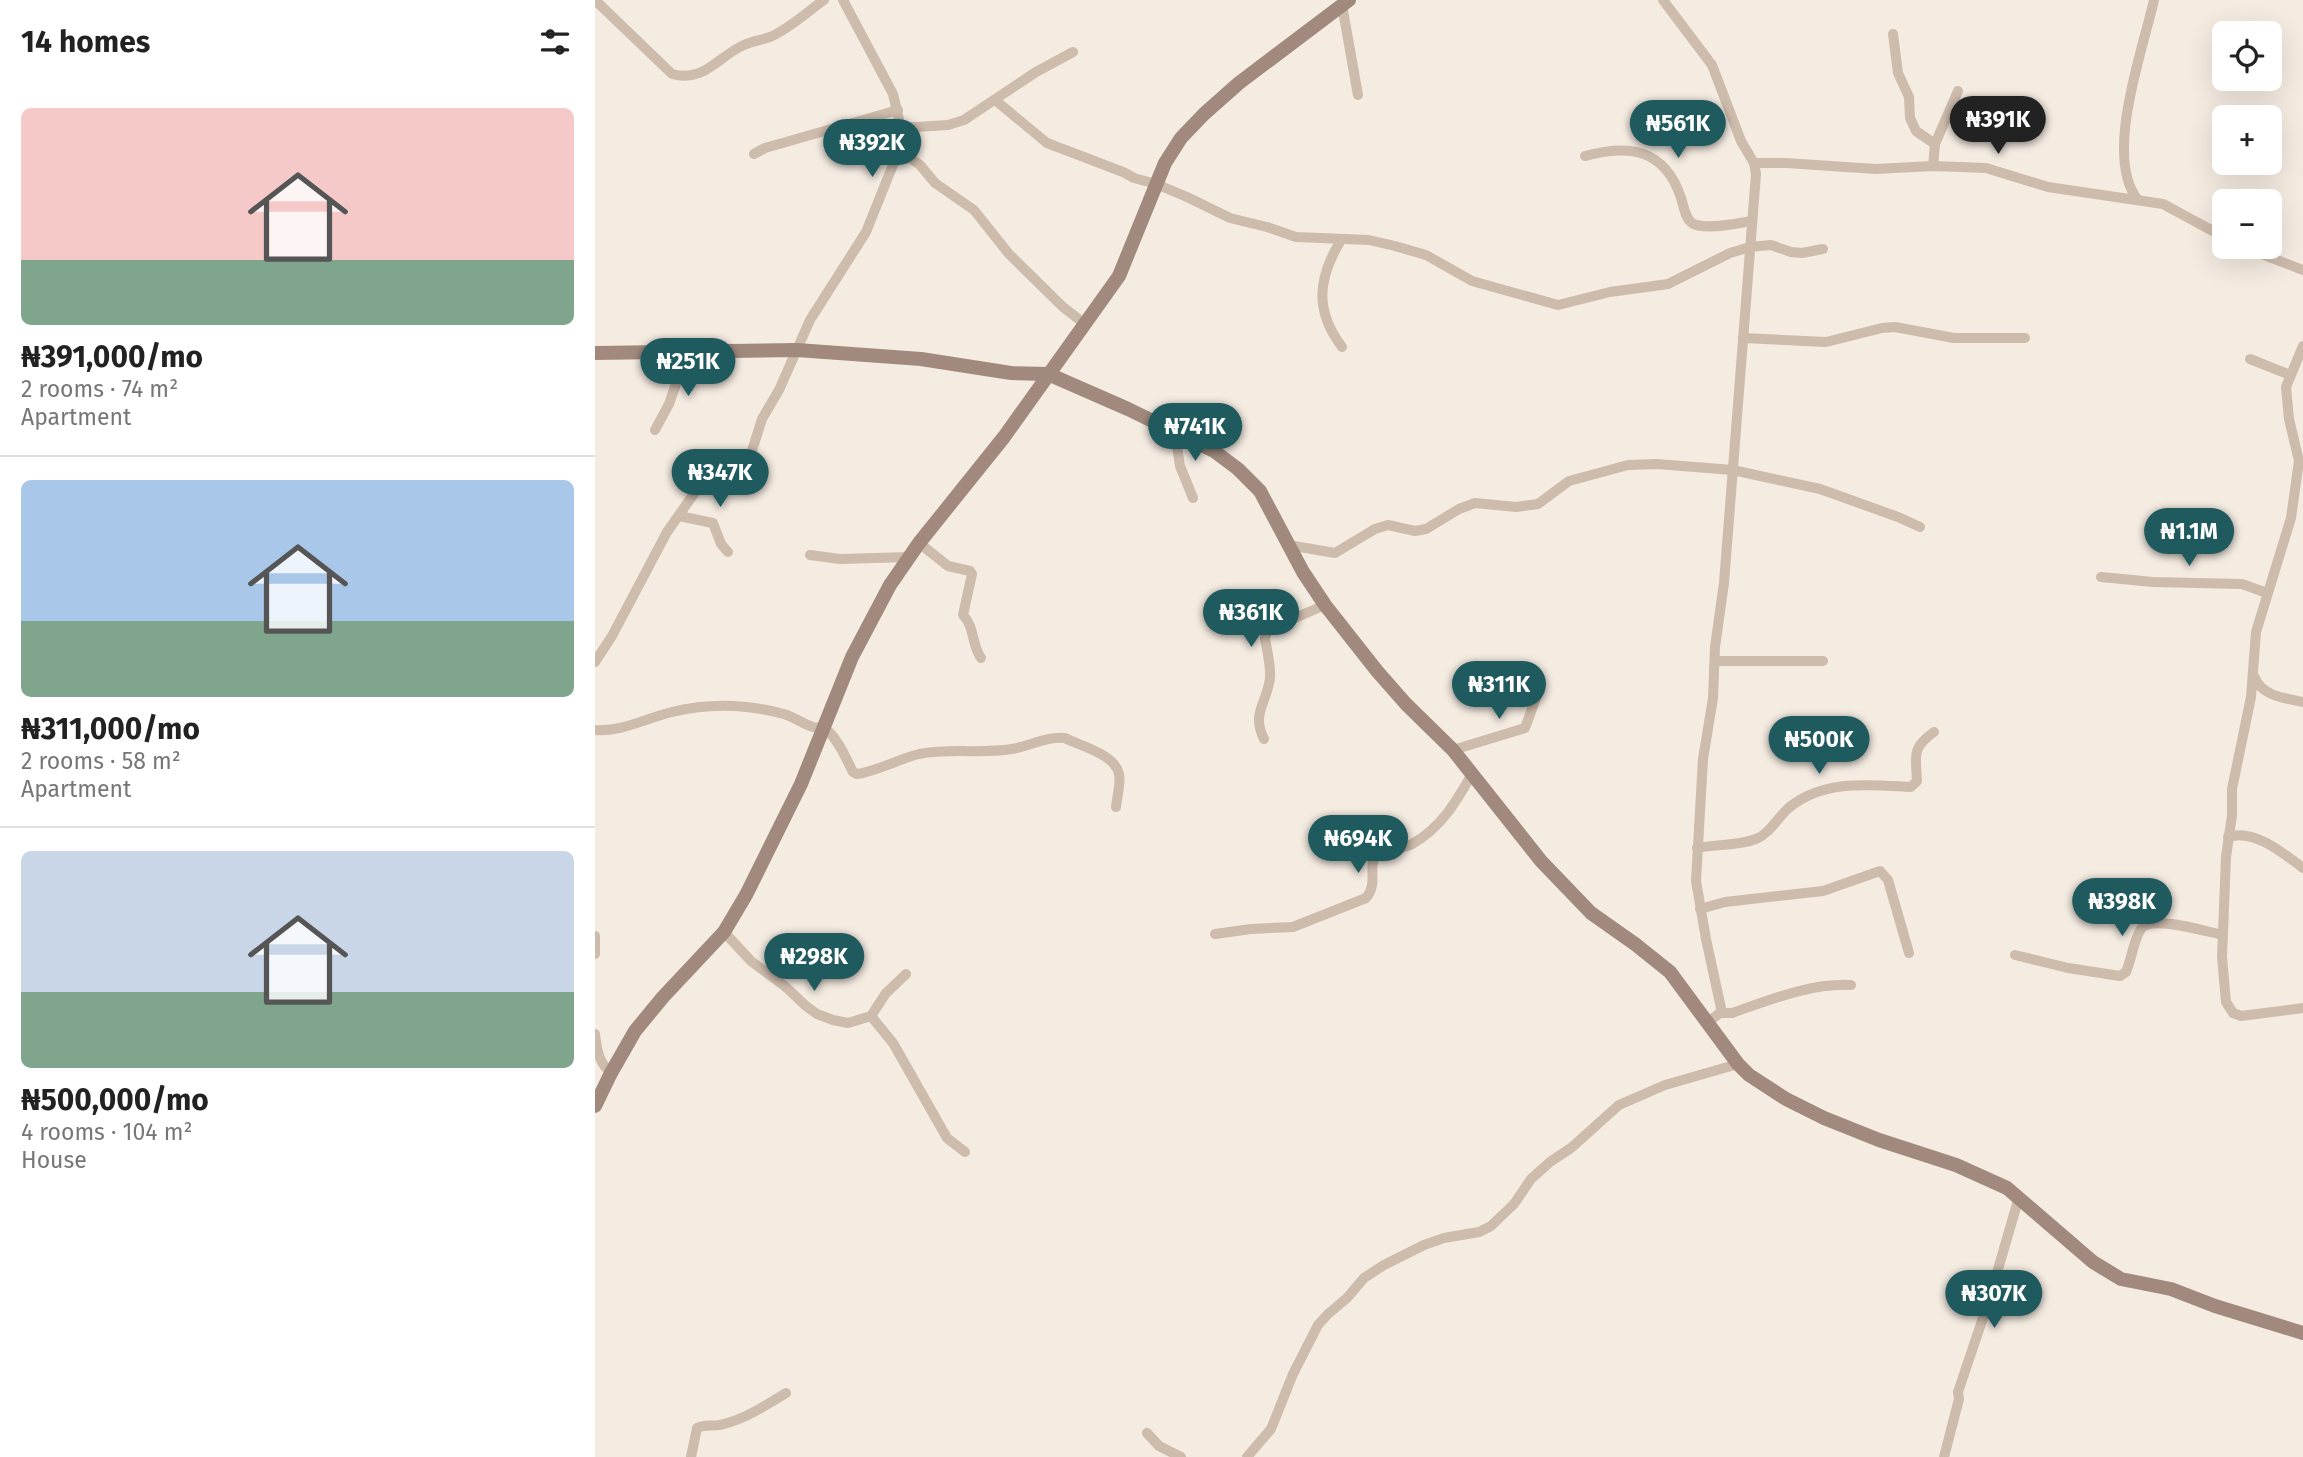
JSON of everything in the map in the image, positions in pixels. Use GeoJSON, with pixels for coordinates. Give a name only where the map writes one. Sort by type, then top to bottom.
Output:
{"type":"FeatureCollection","features":[{"type":"Feature","properties":{"kind":"street"},"geometry":{"type":"LineString","coordinates":[[595,0],[672,74],[680,76],[710,70],[745,44],[780,31],[824,0]]}},
{"type":"Feature","properties":{"kind":"street"},"geometry":{"type":"LineString","coordinates":[[595,662],[612,636],[667,532],[698,488],[744,466],[750,457],[762,419],[779,390],[810,320],[866,232],[899,150],[901,128],[894,94],[843,0]]}},
{"type":"Feature","properties":{"kind":"street"},"geometry":{"type":"LineString","coordinates":[[1663,0],[1712,65],[1737,131],[1754,163],[1756,181],[1734,470],[1713,698],[1703,759],[1697,848],[1696,881],[1700,909],[1720,999],[1714,1017]]}},
{"type":"Feature","properties":{"kind":"street"},"geometry":{"type":"LineString","coordinates":[[2138,200],[2130,190],[2125,176],[2124,137],[2128,107],[2154,0]]}},
{"type":"Feature","properties":{"kind":"street"},"geometry":{"type":"LineString","coordinates":[[595,1106],[635,1031],[724,932],[762,864],[801,783],[852,657],[890,585],[919,543],[1004,437],[1119,276],[1165,163],[1181,138],[1203,114],[1239,83],[1346,3],[1358,95]]}},
{"type":"Feature","properties":{"kind":"street"},"geometry":{"type":"LineString","coordinates":[[1893,34],[1898,73],[1909,97],[1910,118],[1916,131],[1935,144]]}},
{"type":"Feature","properties":{"kind":"street"},"geometry":{"type":"LineString","coordinates":[[901,128],[948,125],[964,120],[1073,51]]}},
{"type":"Feature","properties":{"kind":"street"},"geometry":{"type":"LineString","coordinates":[[1933,166],[1935,144],[1958,91]]}},
{"type":"Feature","properties":{"kind":"street"},"geometry":{"type":"LineString","coordinates":[[995,100],[1047,143],[1134,178],[1156,184],[1230,218],[1296,237],[1369,240],[1412,250],[1472,281],[1558,305],[1609,292],[1668,284],[1722,257],[1750,247],[1771,245],[1791,253],[1802,254],[1823,249]]}},
{"type":"Feature","properties":{"kind":"street"},"geometry":{"type":"LineString","coordinates":[[754,154],[765,148],[898,110]]}},
{"type":"Feature","properties":{"kind":"street"},"geometry":{"type":"LineString","coordinates":[[1585,156],[1620,149],[1658,160],[1674,181],[1686,217],[1692,223],[1700,226],[1752,221]]}},
{"type":"Feature","properties":{"kind":"street"},"geometry":{"type":"LineString","coordinates":[[899,150],[920,165],[935,183],[974,210],[995,239],[1017,262],[1063,307],[1085,324]]}},
{"type":"Feature","properties":{"kind":"street"},"geometry":{"type":"LineString","coordinates":[[1754,163],[1876,169],[1933,166],[1986,169],[2048,187],[2163,204],[2212,231]]}},
{"type":"Feature","properties":{"kind":"street"},"geometry":{"type":"LineString","coordinates":[[1341,240],[1329,260],[1322,288],[1324,316],[1329,330],[1342,347]]}},
{"type":"Feature","properties":{"kind":"street"},"geometry":{"type":"LineString","coordinates":[[2274,259],[2303,270]]}},
{"type":"Feature","properties":{"kind":"street"},"geometry":{"type":"LineString","coordinates":[[1743,338],[1826,342],[1895,327],[1954,338],[2025,338]]}},
{"type":"Feature","properties":{"kind":"street"},"geometry":{"type":"LineString","coordinates":[[2303,346],[2285,387],[2299,461],[2291,518],[2256,632],[2251,697],[2232,789],[2222,957],[2227,1003],[2233,1013],[2241,1016],[2303,1008]]}},
{"type":"Feature","properties":{"kind":"street"},"geometry":{"type":"LineString","coordinates":[[595,353],[797,350],[866,354],[1011,373],[1048,374],[1214,451],[1238,468],[1260,491],[1288,545],[1325,605],[1406,704],[1453,750],[1541,861],[1591,914],[1670,972],[1714,1017],[1738,1064],[1749,1075],[1786,1099],[1824,1118],[1879,1140],[1956,1165],[2007,1188],[2092,1262],[2121,1279],[2171,1289],[2215,1306],[2303,1333]]}},
{"type":"Feature","properties":{"kind":"street"},"geometry":{"type":"LineString","coordinates":[[655,430],[669,404],[687,352]]}},
{"type":"Feature","properties":{"kind":"street"},"geometry":{"type":"LineString","coordinates":[[2250,359],[2290,374]]}},
{"type":"Feature","properties":{"kind":"street"},"geometry":{"type":"LineString","coordinates":[[1175,433],[1180,467],[1193,498]]}},
{"type":"Feature","properties":{"kind":"street"},"geometry":{"type":"LineString","coordinates":[[1288,545],[1335,553],[1375,529],[1388,525],[1415,531],[1426,529],[1459,509],[1475,503],[1516,507],[1538,504],[1569,481],[1628,465],[1683,464],[1734,470],[1820,489],[1920,527]]}},
{"type":"Feature","properties":{"kind":"street"},"geometry":{"type":"LineString","coordinates":[[679,516],[713,523],[721,544],[728,552]]}},
{"type":"Feature","properties":{"kind":"street"},"geometry":{"type":"LineString","coordinates":[[919,543],[948,566],[970,571],[972,575],[963,615],[969,620],[973,643],[981,658]]}},
{"type":"Feature","properties":{"kind":"street"},"geometry":{"type":"LineString","coordinates":[[810,555],[839,559],[909,557]]}},
{"type":"Feature","properties":{"kind":"street"},"geometry":{"type":"LineString","coordinates":[[2101,577],[2153,582],[2242,584],[2267,593]]}},
{"type":"Feature","properties":{"kind":"street"},"geometry":{"type":"LineString","coordinates":[[1265,739],[1258,727],[1258,719],[1270,680],[1266,632],[1325,605]]}},
{"type":"Feature","properties":{"kind":"street"},"geometry":{"type":"LineString","coordinates":[[1715,661],[1823,661]]}},
{"type":"Feature","properties":{"kind":"street"},"geometry":{"type":"LineString","coordinates":[[2252,672],[2257,684],[2266,692],[2303,702]]}},
{"type":"Feature","properties":{"kind":"street"},"geometry":{"type":"LineString","coordinates":[[1453,750],[1525,728],[1540,687]]}},
{"type":"Feature","properties":{"kind":"street"},"geometry":{"type":"LineString","coordinates":[[595,730],[607,731],[635,725],[672,712],[704,706],[739,706],[766,710],[823,729],[839,745],[853,772],[857,774],[917,755],[960,749],[993,751],[1027,746],[1057,737],[1065,738],[1109,759],[1115,765],[1119,776],[1116,807]]}},
{"type":"Feature","properties":{"kind":"street"},"geometry":{"type":"LineString","coordinates":[[1697,848],[1754,840],[1764,835],[1780,815],[1794,804],[1837,786],[1882,783],[1911,787],[1917,781],[1916,749],[1922,740],[1934,732]]}},
{"type":"Feature","properties":{"kind":"street"},"geometry":{"type":"LineString","coordinates":[[1215,934],[1251,929],[1293,928],[1366,898],[1372,889],[1373,861],[1376,856],[1411,845],[1441,822],[1472,775]]}},
{"type":"Feature","properties":{"kind":"street"},"geometry":{"type":"LineString","coordinates":[[2228,837],[2247,836],[2259,840],[2282,852],[2303,868]]}},
{"type":"Feature","properties":{"kind":"street"},"geometry":{"type":"LineString","coordinates":[[1700,909],[1725,902],[1832,889],[1880,871],[1888,880],[1909,953]]}},
{"type":"Feature","properties":{"kind":"street"},"geometry":{"type":"LineString","coordinates":[[2015,955],[2068,968],[2120,976],[2126,972],[2140,929],[2147,924],[2160,922],[2223,935]]}},
{"type":"Feature","properties":{"kind":"street"},"geometry":{"type":"LineString","coordinates":[[724,932],[751,961],[817,1014],[848,1023],[871,1016],[886,993],[906,974]]}},
{"type":"Feature","properties":{"kind":"street"},"geometry":{"type":"LineString","coordinates":[[595,936],[595,954]]}},
{"type":"Feature","properties":{"kind":"street"},"geometry":{"type":"LineString","coordinates":[[1714,1017],[1810,988],[1830,984],[1851,985]]}},
{"type":"Feature","properties":{"kind":"street"},"geometry":{"type":"LineString","coordinates":[[871,1016],[893,1043],[947,1138],[965,1152]]}},
{"type":"Feature","properties":{"kind":"street"},"geometry":{"type":"LineString","coordinates":[[595,1034],[598,1055],[603,1066],[611,1073]]}},
{"type":"Feature","properties":{"kind":"street"},"geometry":{"type":"LineString","coordinates":[[1247,1457],[1271,1429],[1293,1374],[1318,1325],[1364,1278],[1424,1245],[1491,1226],[1514,1204],[1531,1179],[1619,1105],[1665,1085],[1738,1064]]}},
{"type":"Feature","properties":{"kind":"street"},"geometry":{"type":"LineString","coordinates":[[1944,1457],[1959,1399],[1958,1392],[1990,1297],[2019,1197]]}},
{"type":"Feature","properties":{"kind":"street"},"geometry":{"type":"LineString","coordinates":[[691,1457],[697,1429],[703,1425],[721,1425],[738,1419],[786,1393]]}},
{"type":"Feature","properties":{"kind":"street"},"geometry":{"type":"LineString","coordinates":[[1147,1433],[1159,1447],[1181,1457]]}}]}
